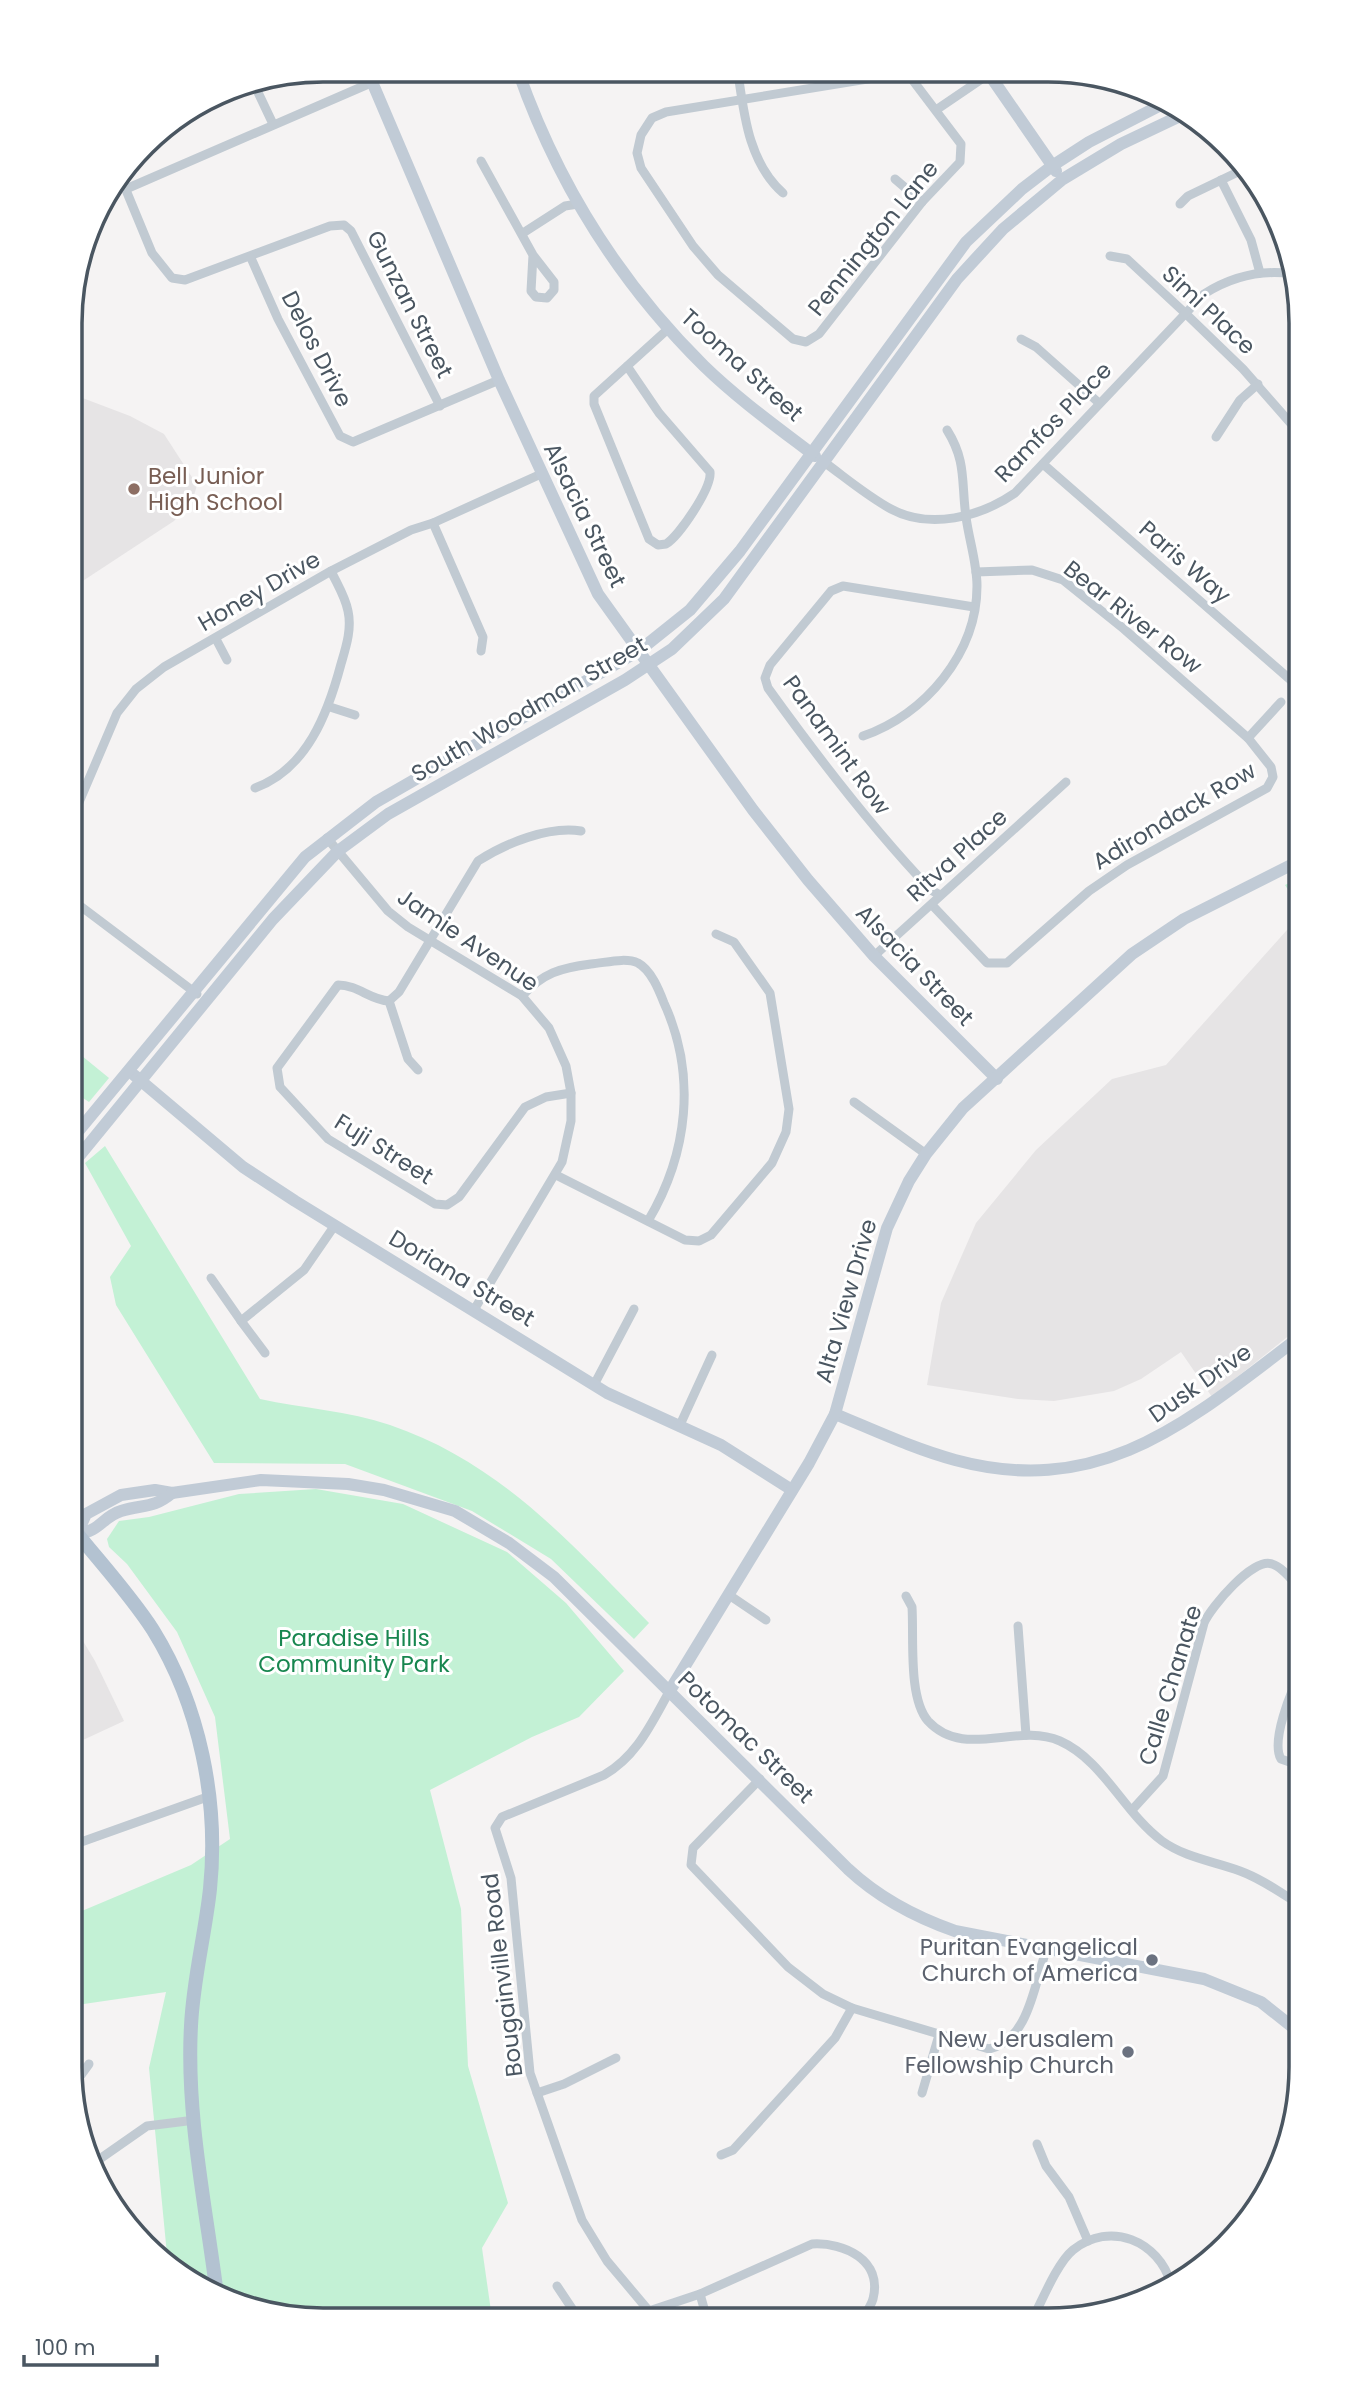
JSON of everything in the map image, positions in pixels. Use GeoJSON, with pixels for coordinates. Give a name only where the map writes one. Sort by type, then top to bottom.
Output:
{"type":"FeatureCollection","features":[{"type":"Feature","properties":{"kind":"main road"},"geometry":{"type":"LineString","coordinates":[[82,1540],[134,1603],[167,1656],[183,1689],[194,1721],[209,1796],[210,1892],[190,2027],[195,2120],[215,2282]]}},
{"type":"Feature","properties":{"kind":"street"},"geometry":{"type":"LineString","coordinates":[[739,82],[746,127],[759,162],[783,194]]}},
{"type":"Feature","properties":{"kind":"street"},"geometry":{"type":"LineString","coordinates":[[742,99],[845,82]]}},
{"type":"Feature","properties":{"kind":"street"},"geometry":{"type":"LineString","coordinates":[[914,82],[936,110],[977,82]]}},
{"type":"Feature","properties":{"kind":"street"},"geometry":{"type":"LineString","coordinates":[[995,82],[1063,179]]}},
{"type":"Feature","properties":{"kind":"street"},"geometry":{"type":"LineString","coordinates":[[126,189],[273,124],[356,83]]}},
{"type":"Feature","properties":{"kind":"street","name":"Alsacia Street"},"geometry":{"type":"LineString","coordinates":[[373,83],[499,380],[598,594],[753,810],[808,880],[874,956],[997,1079]]}},
{"type":"Feature","properties":{"kind":"street","name":"Tooma Street"},"geometry":{"type":"LineString","coordinates":[[523,83],[579,204],[611,256],[668,328],[744,402],[824,463]]}},
{"type":"Feature","properties":{"kind":"street"},"geometry":{"type":"LineString","coordinates":[[257,91],[273,124]]}},
{"type":"Feature","properties":{"kind":"street","name":"Pennington Lane"},"geometry":{"type":"LineString","coordinates":[[742,99],[666,112],[652,118],[641,135],[637,153],[640,168],[693,246],[718,275],[793,339],[806,342],[820,334],[922,202],[956,166],[962,155],[961,144],[936,110]]}},
{"type":"Feature","properties":{"kind":"street","name":"South Woodman Street"},"geometry":{"type":"LineString","coordinates":[[82,1127],[285,879],[327,838],[376,802],[640,650],[670,628],[711,587],[966,242],[1022,189],[1052,166],[1100,136],[1155,108]]}},
{"type":"Feature","properties":{"kind":"street","name":"South Woodman Street"},"geometry":{"type":"LineString","coordinates":[[82,1152],[290,900],[338,851],[388,814],[673,649],[724,599],[957,279],[1003,229],[1063,179],[1121,144],[1174,119]]}},
{"type":"Feature","properties":{"kind":"street"},"geometry":{"type":"LineString","coordinates":[[481,161],[533,255]]}},
{"type":"Feature","properties":{"kind":"street"},"geometry":{"type":"LineString","coordinates":[[1180,204],[1236,173]]}},
{"type":"Feature","properties":{"kind":"street"},"geometry":{"type":"LineString","coordinates":[[895,179],[922,202]]}},
{"type":"Feature","properties":{"kind":"street"},"geometry":{"type":"LineString","coordinates":[[1221,180],[1251,240],[1260,273]]}},
{"type":"Feature","properties":{"kind":"street","name":"Gunzan Street"},"geometry":{"type":"LineString","coordinates":[[126,189],[152,253],[172,278],[186,280],[251,258],[330,226],[344,225],[351,231],[440,406]]}},
{"type":"Feature","properties":{"kind":"street"},"geometry":{"type":"LineString","coordinates":[[523,233],[565,206],[579,204]]}},
{"type":"Feature","properties":{"kind":"street","name":"Simi Place"},"geometry":{"type":"LineString","coordinates":[[1110,256],[1127,259],[1258,384],[1289,421]]}},
{"type":"Feature","properties":{"kind":"street","name":"Delos Drive"},"geometry":{"type":"LineString","coordinates":[[251,258],[278,318],[340,436],[353,442],[362,440],[440,406]]}},
{"type":"Feature","properties":{"kind":"street","name":"Ramfos Place"},"geometry":{"type":"LineString","coordinates":[[824,463],[893,510],[933,519],[966,516],[1006,499],[1043,464],[1184,313],[1214,288],[1260,273],[1283,274]]}},
{"type":"Feature","properties":{"kind":"street"},"geometry":{"type":"LineString","coordinates":[[627,366],[659,413],[710,472],[708,487],[673,540],[661,545],[651,542],[594,411],[594,396],[668,328]]}},
{"type":"Feature","properties":{"kind":"street"},"geometry":{"type":"LineString","coordinates":[[1021,339],[1036,347],[1099,403]]}},
{"type":"Feature","properties":{"kind":"street"},"geometry":{"type":"LineString","coordinates":[[440,406],[499,380]]}},
{"type":"Feature","properties":{"kind":"street"},"geometry":{"type":"LineString","coordinates":[[1216,437],[1235,406],[1258,384]]}},
{"type":"Feature","properties":{"kind":"street"},"geometry":{"type":"LineString","coordinates":[[863,736],[910,711],[940,684],[959,655],[974,607],[976,572],[966,516],[963,463],[947,430]]}},
{"type":"Feature","properties":{"kind":"street","name":"Paris Way"},"geometry":{"type":"LineString","coordinates":[[1043,464],[1289,675]]}},
{"type":"Feature","properties":{"kind":"street","name":"Honey Drive"},"geometry":{"type":"LineString","coordinates":[[82,797],[117,713],[136,689],[164,667],[331,571],[411,530],[433,523],[541,474]]}},
{"type":"Feature","properties":{"kind":"street"},"geometry":{"type":"LineString","coordinates":[[433,523],[483,637],[481,651]]}},
{"type":"Feature","properties":{"kind":"street","name":"Bear River Row"},"geometry":{"type":"LineString","coordinates":[[976,572],[1032,570],[1063,580],[1124,629],[1248,738]]}},
{"type":"Feature","properties":{"kind":"street"},"geometry":{"type":"LineString","coordinates":[[255,788],[269,783],[305,751],[330,707],[348,640],[349,613],[345,598],[331,571]]}},
{"type":"Feature","properties":{"kind":"street","name":"Panamint Row"},"geometry":{"type":"LineString","coordinates":[[940,895],[932,890],[875,830],[768,688],[765,678],[770,665],[831,591],[843,586],[974,607]]}},
{"type":"Feature","properties":{"kind":"street"},"geometry":{"type":"LineString","coordinates":[[216,639],[227,660]]}},
{"type":"Feature","properties":{"kind":"street"},"geometry":{"type":"LineString","coordinates":[[1248,738],[1281,702]]}},
{"type":"Feature","properties":{"kind":"street"},"geometry":{"type":"LineString","coordinates":[[330,707],[355,715]]}},
{"type":"Feature","properties":{"kind":"street","name":"Adirondack Row"},"geometry":{"type":"LineString","coordinates":[[932,905],[987,963],[1007,963],[1089,891],[1128,865],[1213,821],[1269,786],[1272,770],[1248,738]]}},
{"type":"Feature","properties":{"kind":"street","name":"Ritva Place"},"geometry":{"type":"LineString","coordinates":[[874,956],[1066,782]]}},
{"type":"Feature","properties":{"kind":"street"},"geometry":{"type":"LineString","coordinates":[[418,1070],[408,1059],[389,1001],[399,992],[478,862],[491,853],[559,828],[581,831]]}},
{"type":"Feature","properties":{"kind":"street","name":"Jamie Avenue"},"geometry":{"type":"LineString","coordinates":[[327,838],[388,911],[431,942],[522,996],[541,1017],[566,1066],[571,1093],[569,1135],[556,1175],[474,1310]]}},
{"type":"Feature","properties":{"kind":"street","name":"Alta View Drive"},"geometry":{"type":"LineString","coordinates":[[509,1815],[613,1770],[640,1743],[835,1414],[887,1228],[909,1181],[926,1154],[963,1108],[1132,954],[1184,919],[1289,866]]}},
{"type":"Feature","properties":{"kind":"street"},"geometry":{"type":"LineString","coordinates":[[82,907],[207,1002]]}},
{"type":"Feature","properties":{"kind":"street"},"geometry":{"type":"LineString","coordinates":[[556,1175],[685,1240],[699,1241],[711,1236],[772,1163],[782,1143],[789,1110],[770,993],[734,942],[716,934]]}},
{"type":"Feature","properties":{"kind":"street"},"geometry":{"type":"LineString","coordinates":[[522,996],[540,978],[556,969],[626,961],[644,967],[656,985],[679,1044],[684,1110],[673,1170],[664,1195],[648,1221]]}},
{"type":"Feature","properties":{"kind":"street","name":"Fuji Street"},"geometry":{"type":"LineString","coordinates":[[389,1001],[379,1000],[352,985],[338,985],[277,1069],[276,1079],[280,1087],[328,1139],[435,1204],[447,1205],[458,1197],[525,1107],[535,1101],[571,1093]]}},
{"type":"Feature","properties":{"kind":"street","name":"Doriana Street"},"geometry":{"type":"LineString","coordinates":[[129,1071],[243,1167],[595,1383],[607,1393],[721,1445],[792,1490]]}},
{"type":"Feature","properties":{"kind":"street"},"geometry":{"type":"LineString","coordinates":[[854,1102],[926,1154]]}},
{"type":"Feature","properties":{"kind":"street"},"geometry":{"type":"LineString","coordinates":[[241,1321],[304,1270],[335,1225]]}},
{"type":"Feature","properties":{"kind":"street"},"geometry":{"type":"LineString","coordinates":[[211,1278],[265,1353]]}},
{"type":"Feature","properties":{"kind":"street"},"geometry":{"type":"LineString","coordinates":[[595,1383],[634,1309]]}},
{"type":"Feature","properties":{"kind":"street","name":"Dusk Drive"},"geometry":{"type":"LineString","coordinates":[[835,1414],[969,1464],[1019,1470],[1072,1467],[1124,1454],[1157,1439],[1186,1422],[1288,1345]]}},
{"type":"Feature","properties":{"kind":"street"},"geometry":{"type":"LineString","coordinates":[[679,1427],[712,1355]]}},
{"type":"Feature","properties":{"kind":"street","name":"Potomac Street"},"geometry":{"type":"LineString","coordinates":[[82,1519],[86,1514],[121,1495],[155,1490],[172,1493],[261,1480],[300,1479],[384,1490],[455,1511],[509,1543],[554,1577],[856,1877],[890,1902],[955,1931],[1046,1951],[1204,1979],[1261,2002],[1288,2023]]}},
{"type":"Feature","properties":{"kind":"street","name":"Potomac Street"},"geometry":{"type":"LineString","coordinates":[[82,1531],[93,1532],[119,1511],[159,1505],[172,1493]]}},
{"type":"Feature","properties":{"kind":"street","name":"Calle Chanate"},"geometry":{"type":"LineString","coordinates":[[1132,1810],[1163,1776],[1211,1609],[1224,1592],[1265,1563],[1273,1564],[1288,1577]]}},
{"type":"Feature","properties":{"kind":"street"},"geometry":{"type":"LineString","coordinates":[[729,1595],[766,1620]]}},
{"type":"Feature","properties":{"kind":"street"},"geometry":{"type":"LineString","coordinates":[[906,1596],[912,1607],[916,1700],[929,1721],[946,1734],[967,1740],[1026,1735],[1052,1738],[1078,1752],[1159,1839],[1184,1854],[1241,1871],[1288,1898]]}},
{"type":"Feature","properties":{"kind":"street"},"geometry":{"type":"LineString","coordinates":[[1018,1626],[1026,1735]]}},
{"type":"Feature","properties":{"kind":"street"},"geometry":{"type":"LineString","coordinates":[[1288,1702],[1277,1743],[1281,1759],[1288,1762]]}},
{"type":"Feature","properties":{"kind":"street"},"geometry":{"type":"LineString","coordinates":[[760,1779],[693,1848],[691,1866],[802,1980],[852,2008],[989,2049],[1001,2046],[1019,2029],[1046,1951]]}},
{"type":"Feature","properties":{"kind":"street"},"geometry":{"type":"LineString","coordinates":[[82,1842],[209,1796]]}},
{"type":"Feature","properties":{"kind":"street","name":"Bougainville Road"},"geometry":{"type":"LineString","coordinates":[[509,1815],[502,1818],[495,1828],[511,1878],[525,2042],[537,2093],[582,2220],[607,2261],[644,2308]]}},
{"type":"Feature","properties":{"kind":"street"},"geometry":{"type":"LineString","coordinates":[[721,2155],[733,2150],[835,2038],[852,2008]]}},
{"type":"Feature","properties":{"kind":"street"},"geometry":{"type":"LineString","coordinates":[[922,2093],[939,2035]]}},
{"type":"Feature","properties":{"kind":"street"},"geometry":{"type":"LineString","coordinates":[[537,2093],[564,2084],[616,2058]]}},
{"type":"Feature","properties":{"kind":"street"},"geometry":{"type":"LineString","coordinates":[[82,2073],[89,2064]]}},
{"type":"Feature","properties":{"kind":"street"},"geometry":{"type":"LineString","coordinates":[[101,2158],[147,2126],[195,2120]]}},
{"type":"Feature","properties":{"kind":"street"},"geometry":{"type":"LineString","coordinates":[[1037,2144],[1046,2166],[1069,2197],[1088,2241]]}},
{"type":"Feature","properties":{"kind":"street"},"geometry":{"type":"LineString","coordinates":[[1039,2308],[1065,2260],[1072,2251],[1088,2241],[1114,2236],[1140,2243],[1161,2260],[1167,2275]]}},
{"type":"Feature","properties":{"kind":"street"},"geometry":{"type":"LineString","coordinates":[[666,2308],[813,2244],[827,2243],[846,2248],[858,2254],[865,2262],[873,2282],[873,2298],[868,2308]]}},
{"type":"Feature","properties":{"kind":"street"},"geometry":{"type":"LineString","coordinates":[[557,2286],[572,2308]]}},
{"type":"Feature","properties":{"kind":"street"},"geometry":{"type":"LineString","coordinates":[[700,2294],[703,2308]]}},
{"type":"Feature","properties":{"kind":"shaded area","name":"Bell Junior High School"},"geometry":{"type":"Polygon","coordinates":[[[82,398],[130,416],[164,434],[197,485],[193,499],[174,521],[82,581],[82,398]]]}},
{"type":"Feature","properties":{"kind":"shaded area"},"geometry":{"type":"Polygon","coordinates":[[[1289,928],[1288,1336],[1212,1397],[1181,1352],[1141,1379],[1114,1391],[1054,1401],[1018,1399],[927,1385],[941,1303],[976,1223],[1036,1150],[1112,1079],[1166,1065],[1289,928]]]}},
{"type":"Feature","properties":{"kind":"shaded area"},"geometry":{"type":"Polygon","coordinates":[[[82,1639],[95,1661],[124,1721],[82,1740],[82,1639]]]}},
{"type":"Feature","properties":{"kind":"green space"},"geometry":{"type":"Polygon","coordinates":[[[82,1056],[109,1078],[89,1102],[82,1097],[82,1056]]]}},
{"type":"Feature","properties":{"kind":"green space"},"geometry":{"type":"Polygon","coordinates":[[[105,1146],[260,1399],[374,1420],[429,1441],[465,1460],[499,1483],[562,1535],[649,1623],[634,1639],[551,1559],[472,1511],[345,1464],[214,1463],[116,1305],[110,1277],[131,1246],[85,1163],[105,1146]]]}},
{"type":"Feature","properties":{"kind":"green space","name":"Paradise Hills Community Park"},"geometry":{"type":"Polygon","coordinates":[[[316,1489],[403,1504],[507,1552],[566,1603],[624,1671],[579,1717],[532,1737],[430,1790],[461,1909],[468,2066],[508,2203],[482,2248],[491,2308],[292,2306],[261,2300],[231,2289],[189,2267],[167,2250],[149,2068],[166,1992],[82,2004],[82,1911],[191,1865],[230,1839],[215,1717],[177,1632],[127,1564],[109,1547],[107,1539],[119,1521],[149,1517],[239,1494],[316,1489]]]}},
{"type":"Feature","properties":{"kind":"place","name":"Bell Junior High School"},"geometry":{"type":"Point","coordinates":[134,489]}},
{"type":"Feature","properties":{"kind":"place","name":"Puritan Evangelical Church of America"},"geometry":{"type":"Point","coordinates":[1152,1960]}},
{"type":"Feature","properties":{"kind":"place","name":"New Jerusalem Fellowship Church"},"geometry":{"type":"Point","coordinates":[1128,2052]}}]}
